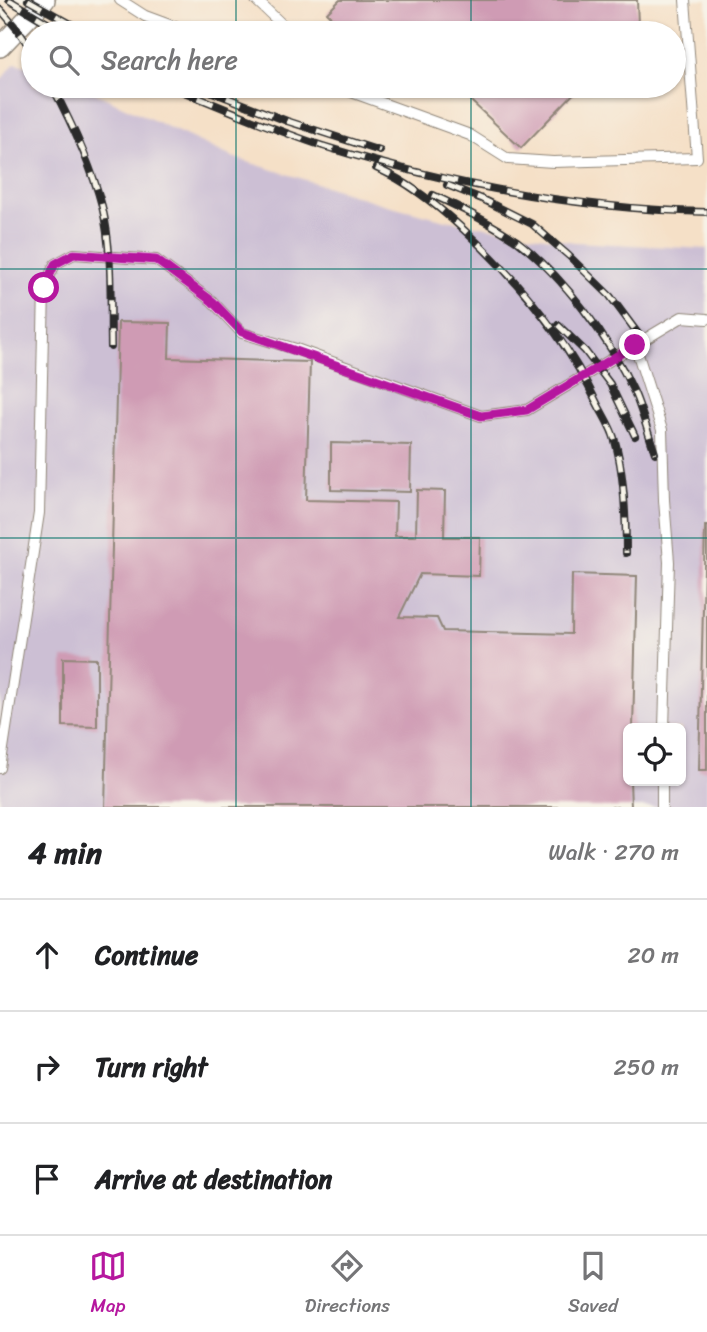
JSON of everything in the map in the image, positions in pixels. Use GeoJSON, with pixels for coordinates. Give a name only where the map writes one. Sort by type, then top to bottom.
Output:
{"type":"FeatureCollection","features":[{"type":"Feature","properties":{"kind":"street"},"geometry":{"type":"LineString","coordinates":[[25,21],[45,0]]}},
{"type":"Feature","properties":{"kind":"street"},"geometry":{"type":"LineString","coordinates":[[0,47],[21,25]]}},
{"type":"Feature","properties":{"kind":"lane"},"geometry":{"type":"LineString","coordinates":[[120,0],[159,21]]}},
{"type":"Feature","properties":{"kind":"lane"},"geometry":{"type":"LineString","coordinates":[[256,0],[278,21]]}},
{"type":"Feature","properties":{"kind":"lane"},"geometry":{"type":"LineString","coordinates":[[373,98],[470,135],[508,159],[552,162],[702,158],[685,0]]}},
{"type":"Feature","properties":{"kind":"lane"},"geometry":{"type":"LineString","coordinates":[[0,768],[38,513],[44,288],[55,264],[74,254],[156,260],[212,301],[242,332],[481,416],[527,410],[682,317],[707,319]]}},
{"type":"Feature","properties":{"kind":"lane"},"geometry":{"type":"LineString","coordinates":[[635,345],[662,430],[669,562],[664,723]]}},
{"type":"Feature","properties":{"kind":"lane"},"geometry":{"type":"LineString","coordinates":[[662,786],[662,807]]}},
{"type":"Feature","properties":{"kind":"path"},"geometry":{"type":"LineString","coordinates":[[0,16],[16,0]]}},
{"type":"Feature","properties":{"kind":"shaded area"},"geometry":{"type":"Polygon","coordinates":[[[15,63],[21,65],[21,98],[106,98],[232,157],[383,204],[446,220],[574,242],[707,249],[707,807],[0,807],[0,81],[15,63]]]}},
{"type":"Feature","properties":{"kind":"building"},"geometry":{"type":"Polygon","coordinates":[[[340,0],[637,0],[638,21],[335,21],[327,13],[340,0]]]}},
{"type":"Feature","properties":{"kind":"building"},"geometry":{"type":"Polygon","coordinates":[[[468,98],[569,98],[521,148],[468,98]]]}},
{"type":"Feature","properties":{"kind":"building"},"geometry":{"type":"Polygon","coordinates":[[[118,322],[170,323],[169,358],[310,362],[306,500],[396,502],[395,536],[416,536],[417,490],[445,491],[444,537],[480,537],[479,576],[420,574],[399,617],[437,618],[443,631],[571,634],[572,574],[637,576],[633,723],[623,723],[623,786],[630,786],[631,807],[105,807],[118,322]]]}},
{"type":"Feature","properties":{"kind":"building"},"geometry":{"type":"Polygon","coordinates":[[[331,443],[411,445],[410,492],[331,490],[331,443]]]}},
{"type":"Feature","properties":{"kind":"building"},"geometry":{"type":"Polygon","coordinates":[[[705,526],[707,770],[699,770],[705,526]]]}},
{"type":"Feature","properties":{"kind":"building"},"geometry":{"type":"Polygon","coordinates":[[[63,658],[97,659],[97,727],[63,726],[63,658]]]}},
{"type":"Feature","properties":{"kind":"railway"},"geometry":{"type":"LineString","coordinates":[[9,0],[44,21]]}},
{"type":"Feature","properties":{"kind":"railway"},"geometry":{"type":"LineString","coordinates":[[28,0],[66,21]]}},
{"type":"Feature","properties":{"kind":"railway"},"geometry":{"type":"LineString","coordinates":[[0,9],[21,35]]}},
{"type":"Feature","properties":{"kind":"railway"},"geometry":{"type":"LineString","coordinates":[[58,98],[92,175],[106,223],[111,294],[111,347]]}},
{"type":"Feature","properties":{"kind":"railway"},"geometry":{"type":"LineString","coordinates":[[199,98],[323,146],[465,183],[610,206],[707,212]]}},
{"type":"Feature","properties":{"kind":"railway"},"geometry":{"type":"LineString","coordinates":[[228,98],[287,121],[380,151]]}},
{"type":"Feature","properties":{"kind":"railway"},"geometry":{"type":"LineString","coordinates":[[376,168],[423,195],[484,249],[521,289],[570,354],[615,441],[625,511],[626,553]]}},
{"type":"Feature","properties":{"kind":"railway"},"geometry":{"type":"LineString","coordinates":[[447,185],[532,224],[610,296],[639,335]]}},
{"type":"Feature","properties":{"kind":"railway"},"geometry":{"type":"LineString","coordinates":[[433,195],[476,216],[517,241],[568,290],[599,330],[624,372],[637,399],[655,453]]}},
{"type":"Feature","properties":{"kind":"railway"},"geometry":{"type":"LineString","coordinates":[[558,325],[585,351],[610,384],[635,436]]}},
{"type":"Feature","properties":{"kind":"route"},"geometry":{"type":"LineString","coordinates":[[44,288],[55,264],[74,254],[156,260],[212,301],[242,332],[481,416],[527,410],[635,345]]}}]}
